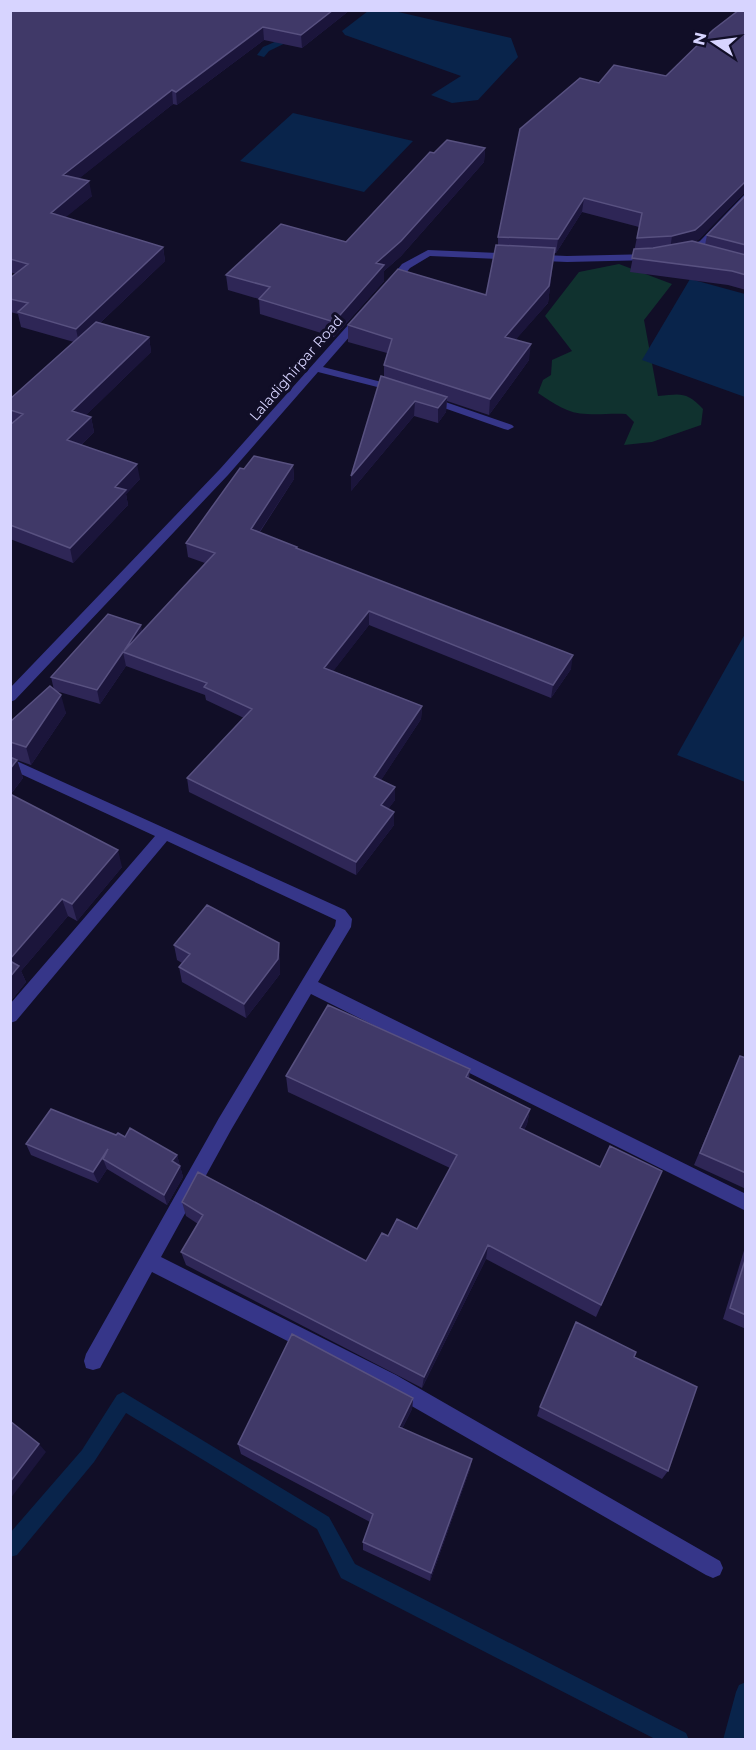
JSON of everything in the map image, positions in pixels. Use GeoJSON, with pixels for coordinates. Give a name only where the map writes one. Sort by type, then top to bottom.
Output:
{"type":"FeatureCollection","features":[{"type":"Feature","properties":{"kind":"street"},"geometry":{"type":"LineString","coordinates":[[383,292],[406,266],[428,253],[567,259],[694,252],[746,196]]}},
{"type":"Feature","properties":{"kind":"street","name":"Laladighirpar Road"},"geometry":{"type":"LineString","coordinates":[[10,697],[224,472],[368,309]]}},
{"type":"Feature","properties":{"kind":"street"},"geometry":{"type":"LineString","coordinates":[[315,368],[412,394],[508,427]]}},
{"type":"Feature","properties":{"kind":"street"},"geometry":{"type":"LineString","coordinates":[[10,763],[340,914],[344,919],[343,927],[225,1124],[93,1361]]}},
{"type":"Feature","properties":{"kind":"street"},"geometry":{"type":"LineString","coordinates":[[10,1016],[165,834]]}},
{"type":"Feature","properties":{"kind":"street"},"geometry":{"type":"LineString","coordinates":[[308,985],[746,1203]]}},
{"type":"Feature","properties":{"kind":"street"},"geometry":{"type":"LineString","coordinates":[[149,1261],[389,1382],[713,1568]]}},
{"type":"Feature","properties":{"kind":"green space"},"geometry":{"type":"Polygon","coordinates":[[[619,264],[672,284],[644,320],[658,396],[687,396],[703,409],[701,425],[652,442],[624,445],[634,422],[626,414],[580,414],[561,407],[538,393],[543,380],[551,375],[552,360],[572,351],[545,316],[579,272],[619,264]]]}},
{"type":"Feature","properties":{"kind":"water"},"geometry":{"type":"Polygon","coordinates":[[[368,11],[394,11],[511,38],[518,57],[478,100],[452,103],[431,95],[461,76],[345,35],[342,31],[368,11]]]}},
{"type":"Feature","properties":{"kind":"water"},"geometry":{"type":"Polygon","coordinates":[[[293,113],[413,141],[364,192],[240,161],[293,113]]]}},
{"type":"Feature","properties":{"kind":"water"},"geometry":{"type":"Polygon","coordinates":[[[690,279],[745,294],[745,397],[642,360],[690,279]]]}},
{"type":"Feature","properties":{"kind":"water"},"geometry":{"type":"Polygon","coordinates":[[[745,634],[746,782],[677,755],[745,634]]]}},
{"type":"Feature","properties":{"kind":"building"},"geometry":{"type":"Polygon","coordinates":[[[10,10],[333,10],[301,35],[263,27],[176,92],[172,90],[63,175],[89,181],[51,213],[163,247],[76,329],[18,312],[28,303],[10,299],[10,278],[28,264],[10,259],[10,10]]]}},
{"type":"Feature","properties":{"kind":"building"},"geometry":{"type":"Polygon","coordinates":[[[739,10],[746,10],[746,181],[701,225],[695,230],[672,236],[637,238],[642,213],[584,198],[558,239],[498,237],[520,129],[580,78],[599,83],[614,65],[666,76],[713,30],[739,10]]]}},
{"type":"Feature","properties":{"kind":"building"},"geometry":{"type":"Polygon","coordinates":[[[447,140],[485,148],[401,241],[376,263],[384,265],[334,322],[259,299],[270,287],[226,275],[281,224],[346,242],[430,152],[434,153],[447,140]]]}},
{"type":"Feature","properties":{"kind":"building"},"geometry":{"type":"Polygon","coordinates":[[[746,195],[746,245],[707,235],[746,195]]]}},
{"type":"Feature","properties":{"kind":"building"},"geometry":{"type":"Polygon","coordinates":[[[692,241],[746,255],[746,275],[732,271],[632,258],[634,249],[692,241]]]}},
{"type":"Feature","properties":{"kind":"building"},"geometry":{"type":"Polygon","coordinates":[[[496,245],[555,248],[549,286],[505,337],[531,344],[490,399],[384,365],[392,339],[348,325],[398,269],[486,295],[496,245]]]}},
{"type":"Feature","properties":{"kind":"building"},"geometry":{"type":"Polygon","coordinates":[[[96,322],[149,337],[72,411],[91,417],[67,440],[137,464],[115,487],[126,490],[70,548],[10,525],[10,425],[23,414],[10,410],[10,399],[96,322]]]}},
{"type":"Feature","properties":{"kind":"building"},"geometry":{"type":"Polygon","coordinates":[[[381,376],[447,397],[438,408],[415,401],[351,476],[381,376]]]}},
{"type":"Feature","properties":{"kind":"building"},"geometry":{"type":"Polygon","coordinates":[[[254,456],[293,465],[251,529],[573,655],[553,685],[369,611],[324,668],[422,706],[374,777],[395,787],[381,805],[394,812],[356,862],[187,778],[252,709],[204,687],[207,683],[123,652],[97,690],[51,677],[108,614],[141,625],[124,651],[215,553],[186,543],[240,468],[244,469],[254,456]]]}},
{"type":"Feature","properties":{"kind":"building"},"geometry":{"type":"Polygon","coordinates":[[[50,686],[61,695],[26,747],[10,742],[10,722],[50,686]]]}},
{"type":"Feature","properties":{"kind":"building"},"geometry":{"type":"Polygon","coordinates":[[[10,757],[17,760],[10,769],[10,757]]]}},
{"type":"Feature","properties":{"kind":"building"},"geometry":{"type":"Polygon","coordinates":[[[10,794],[118,850],[72,904],[62,899],[10,959],[10,794]]]}},
{"type":"Feature","properties":{"kind":"building"},"geometry":{"type":"Polygon","coordinates":[[[207,905],[279,943],[278,959],[244,1004],[179,967],[190,954],[174,945],[207,905]]]}},
{"type":"Feature","properties":{"kind":"building"},"geometry":{"type":"Polygon","coordinates":[[[10,961],[19,966],[10,977],[10,961]]]}},
{"type":"Feature","properties":{"kind":"building"},"geometry":{"type":"Polygon","coordinates":[[[328,1005],[470,1069],[466,1077],[530,1109],[520,1128],[600,1167],[610,1146],[662,1171],[601,1305],[488,1245],[424,1377],[181,1252],[203,1215],[182,1202],[198,1172],[366,1261],[382,1233],[388,1236],[397,1219],[417,1229],[457,1155],[286,1076],[328,1005]]]}},
{"type":"Feature","properties":{"kind":"building"},"geometry":{"type":"Polygon","coordinates":[[[740,1056],[746,1058],[746,1173],[700,1153],[740,1056]]]}},
{"type":"Feature","properties":{"kind":"building"},"geometry":{"type":"Polygon","coordinates":[[[51,1109],[116,1135],[118,1133],[125,1137],[130,1128],[177,1155],[172,1161],[180,1166],[164,1195],[103,1159],[108,1149],[93,1172],[26,1144],[51,1109]]]}},
{"type":"Feature","properties":{"kind":"building"},"geometry":{"type":"Polygon","coordinates":[[[746,1257],[746,1315],[730,1308],[746,1257]]]}},
{"type":"Feature","properties":{"kind":"building"},"geometry":{"type":"Polygon","coordinates":[[[576,1322],[636,1352],[634,1357],[697,1387],[668,1471],[540,1407],[576,1322]]]}},
{"type":"Feature","properties":{"kind":"building"},"geometry":{"type":"Polygon","coordinates":[[[292,1334],[413,1398],[399,1427],[472,1459],[431,1573],[363,1542],[373,1514],[238,1444],[292,1334]]]}},
{"type":"Feature","properties":{"kind":"building"},"geometry":{"type":"Polygon","coordinates":[[[10,1421],[39,1444],[10,1482],[10,1421]]]}},
{"type":"Feature","properties":{"kind":"waterway"},"geometry":{"type":"LineString","coordinates":[[261,55],[266,49],[294,37]]}},
{"type":"Feature","properties":{"kind":"waterway"},"geometry":{"type":"LineString","coordinates":[[10,1548],[88,1456],[123,1401],[323,1523],[348,1571],[679,1740]]}},
{"type":"Feature","properties":{"kind":"waterway"},"geometry":{"type":"LineString","coordinates":[[733,1740],[746,1692]]}}]}
